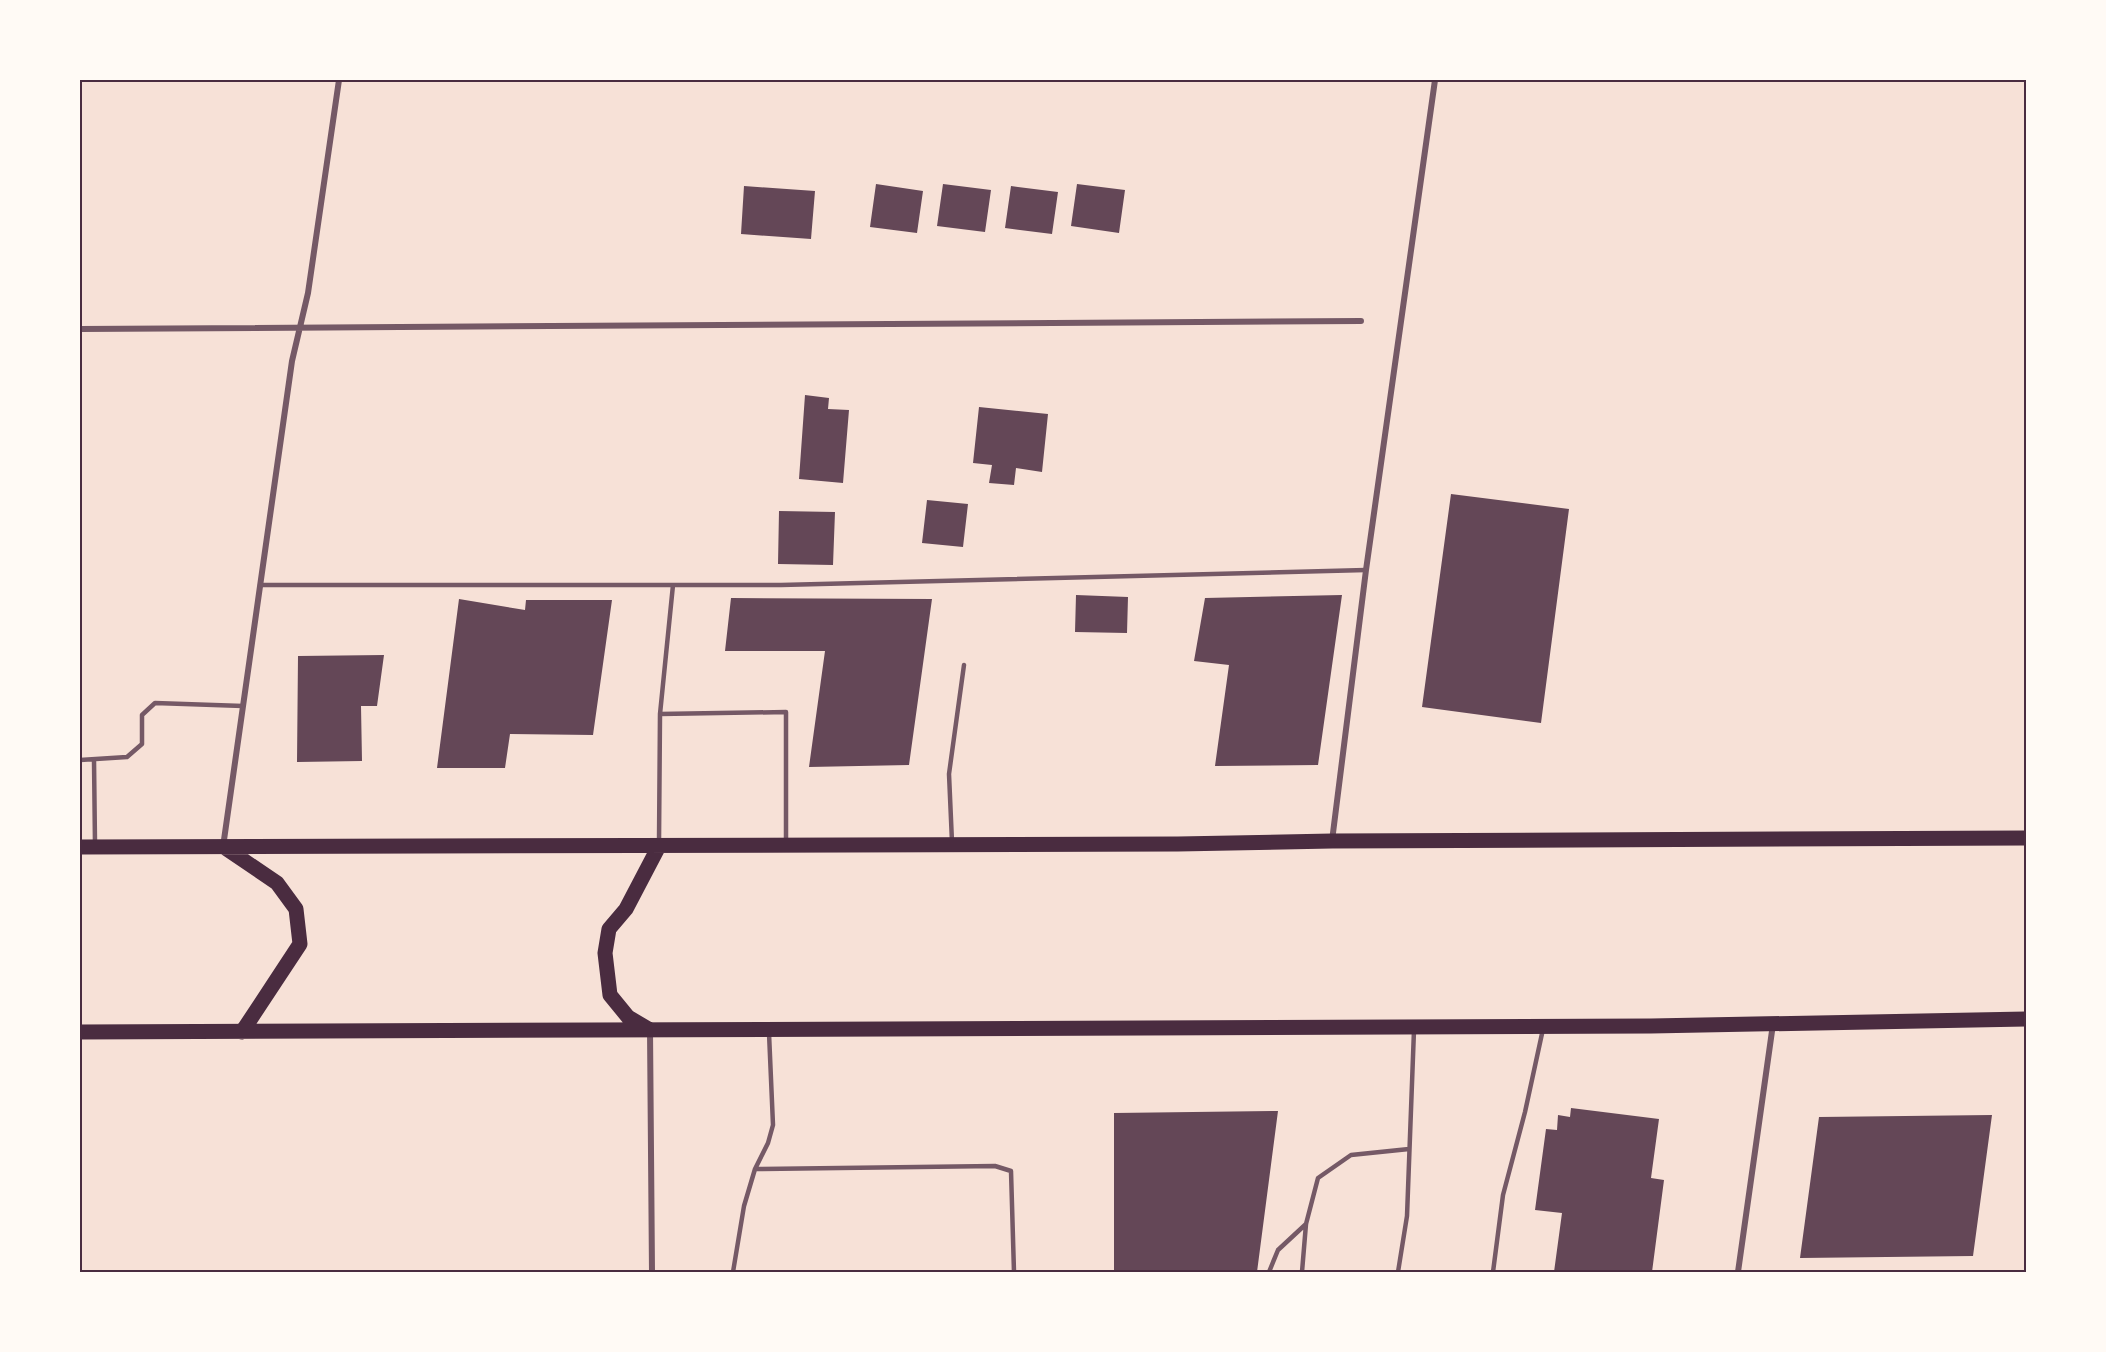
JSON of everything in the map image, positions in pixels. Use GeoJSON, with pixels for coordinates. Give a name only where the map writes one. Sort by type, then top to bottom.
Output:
{"type":"FeatureCollection","features":[{"type":"Feature","properties":{"kind":"main road"},"geometry":{"type":"LineString","coordinates":[[87,847],[1178,844],[1332,841],[2026,838]]}},
{"type":"Feature","properties":{"kind":"main road"},"geometry":{"type":"LineString","coordinates":[[650,1030],[628,1017],[610,995],[605,953],[609,929],[626,909],[658,846]]}},
{"type":"Feature","properties":{"kind":"main road"},"geometry":{"type":"LineString","coordinates":[[223,847],[277,883],[296,909],[300,944],[242,1032]]}},
{"type":"Feature","properties":{"kind":"main road"},"geometry":{"type":"LineString","coordinates":[[80,1032],[1543,1027],[2026,1019]]}},
{"type":"Feature","properties":{"kind":"street"},"geometry":{"type":"LineString","coordinates":[[223,847],[292,361],[308,293],[339,80]]}},
{"type":"Feature","properties":{"kind":"street"},"geometry":{"type":"LineString","coordinates":[[1332,841],[1366,570],[1435,80]]}},
{"type":"Feature","properties":{"kind":"street"},"geometry":{"type":"LineString","coordinates":[[80,329],[1361,321]]}},
{"type":"Feature","properties":{"kind":"street"},"geometry":{"type":"LineString","coordinates":[[1738,1272],[1773,1024]]}},
{"type":"Feature","properties":{"kind":"street"},"geometry":{"type":"LineString","coordinates":[[650,1030],[652,1272]]}},
{"type":"Feature","properties":{"kind":"lane"},"geometry":{"type":"LineString","coordinates":[[260,585],[781,585],[1366,570]]}},
{"type":"Feature","properties":{"kind":"lane"},"geometry":{"type":"LineString","coordinates":[[658,846],[660,714],[673,585]]}},
{"type":"Feature","properties":{"kind":"lane"},"geometry":{"type":"LineString","coordinates":[[952,845],[949,774],[964,665]]}},
{"type":"Feature","properties":{"kind":"lane"},"geometry":{"type":"LineString","coordinates":[[80,760],[127,758],[142,744],[142,715],[155,703],[243,706]]}},
{"type":"Feature","properties":{"kind":"lane"},"geometry":{"type":"LineString","coordinates":[[660,714],[786,712],[786,845]]}},
{"type":"Feature","properties":{"kind":"lane"},"geometry":{"type":"LineString","coordinates":[[87,847],[94,760]]}},
{"type":"Feature","properties":{"kind":"lane"},"geometry":{"type":"LineString","coordinates":[[1398,1272],[1407,1216],[1414,1027]]}},
{"type":"Feature","properties":{"kind":"lane"},"geometry":{"type":"LineString","coordinates":[[1493,1272],[1503,1195],[1525,1112],[1543,1027]]}},
{"type":"Feature","properties":{"kind":"lane"},"geometry":{"type":"LineString","coordinates":[[733,1272],[744,1206],[755,1169],[768,1143],[773,1125],[769,1030]]}},
{"type":"Feature","properties":{"kind":"lane"},"geometry":{"type":"LineString","coordinates":[[1302,1272],[1306,1224],[1318,1178],[1351,1155],[1409,1149]]}},
{"type":"Feature","properties":{"kind":"lane"},"geometry":{"type":"LineString","coordinates":[[755,1169],[995,1166],[1011,1171],[1014,1272]]}},
{"type":"Feature","properties":{"kind":"lane"},"geometry":{"type":"LineString","coordinates":[[1269,1272],[1278,1250],[1306,1224]]}},
{"type":"Feature","properties":{"kind":"building"},"geometry":{"type":"Polygon","coordinates":[[[876,184],[923,191],[917,233],[870,227],[876,184]]]}},
{"type":"Feature","properties":{"kind":"building"},"geometry":{"type":"Polygon","coordinates":[[[943,184],[991,190],[985,232],[937,226],[943,184]]]}},
{"type":"Feature","properties":{"kind":"building"},"geometry":{"type":"Polygon","coordinates":[[[1077,184],[1125,190],[1119,233],[1071,226],[1077,184]]]}},
{"type":"Feature","properties":{"kind":"building"},"geometry":{"type":"Polygon","coordinates":[[[744,186],[815,191],[811,239],[741,234],[744,186]]]}},
{"type":"Feature","properties":{"kind":"building"},"geometry":{"type":"Polygon","coordinates":[[[1011,186],[1058,192],[1052,234],[1005,228],[1011,186]]]}},
{"type":"Feature","properties":{"kind":"building"},"geometry":{"type":"Polygon","coordinates":[[[805,395],[829,398],[828,409],[849,410],[843,483],[799,479],[805,395]]]}},
{"type":"Feature","properties":{"kind":"building"},"geometry":{"type":"Polygon","coordinates":[[[979,407],[1048,414],[1042,472],[1016,468],[1014,485],[989,483],[992,465],[973,463],[979,407]]]}},
{"type":"Feature","properties":{"kind":"building"},"geometry":{"type":"Polygon","coordinates":[[[1451,494],[1569,509],[1541,723],[1422,707],[1451,494]]]}},
{"type":"Feature","properties":{"kind":"building"},"geometry":{"type":"Polygon","coordinates":[[[927,500],[968,504],[963,547],[922,543],[927,500]]]}},
{"type":"Feature","properties":{"kind":"building"},"geometry":{"type":"Polygon","coordinates":[[[779,511],[835,512],[833,565],[778,564],[779,511]]]}},
{"type":"Feature","properties":{"kind":"building"},"geometry":{"type":"Polygon","coordinates":[[[1076,595],[1128,597],[1127,633],[1075,632],[1076,595]]]}},
{"type":"Feature","properties":{"kind":"building"},"geometry":{"type":"Polygon","coordinates":[[[1342,595],[1318,765],[1215,766],[1229,665],[1194,661],[1205,598],[1342,595]]]}},
{"type":"Feature","properties":{"kind":"building"},"geometry":{"type":"Polygon","coordinates":[[[731,598],[932,599],[909,765],[809,767],[825,651],[725,651],[731,598]]]}},
{"type":"Feature","properties":{"kind":"building"},"geometry":{"type":"Polygon","coordinates":[[[459,599],[525,610],[526,600],[612,600],[593,735],[510,734],[505,768],[437,768],[459,599]]]}},
{"type":"Feature","properties":{"kind":"building"},"geometry":{"type":"Polygon","coordinates":[[[384,655],[377,706],[361,706],[362,761],[297,762],[298,656],[384,655]]]}},
{"type":"Feature","properties":{"kind":"building"},"geometry":{"type":"Polygon","coordinates":[[[1571,1108],[1659,1119],[1651,1178],[1664,1180],[1652,1272],[1554,1272],[1562,1213],[1535,1210],[1546,1129],[1557,1130],[1558,1115],[1570,1117],[1571,1108]]]}},
{"type":"Feature","properties":{"kind":"building"},"geometry":{"type":"Polygon","coordinates":[[[1278,1111],[1257,1272],[1114,1272],[1114,1113],[1278,1111]]]}},
{"type":"Feature","properties":{"kind":"building"},"geometry":{"type":"Polygon","coordinates":[[[1992,1115],[1973,1256],[1800,1258],[1819,1117],[1992,1115]]]}}]}
